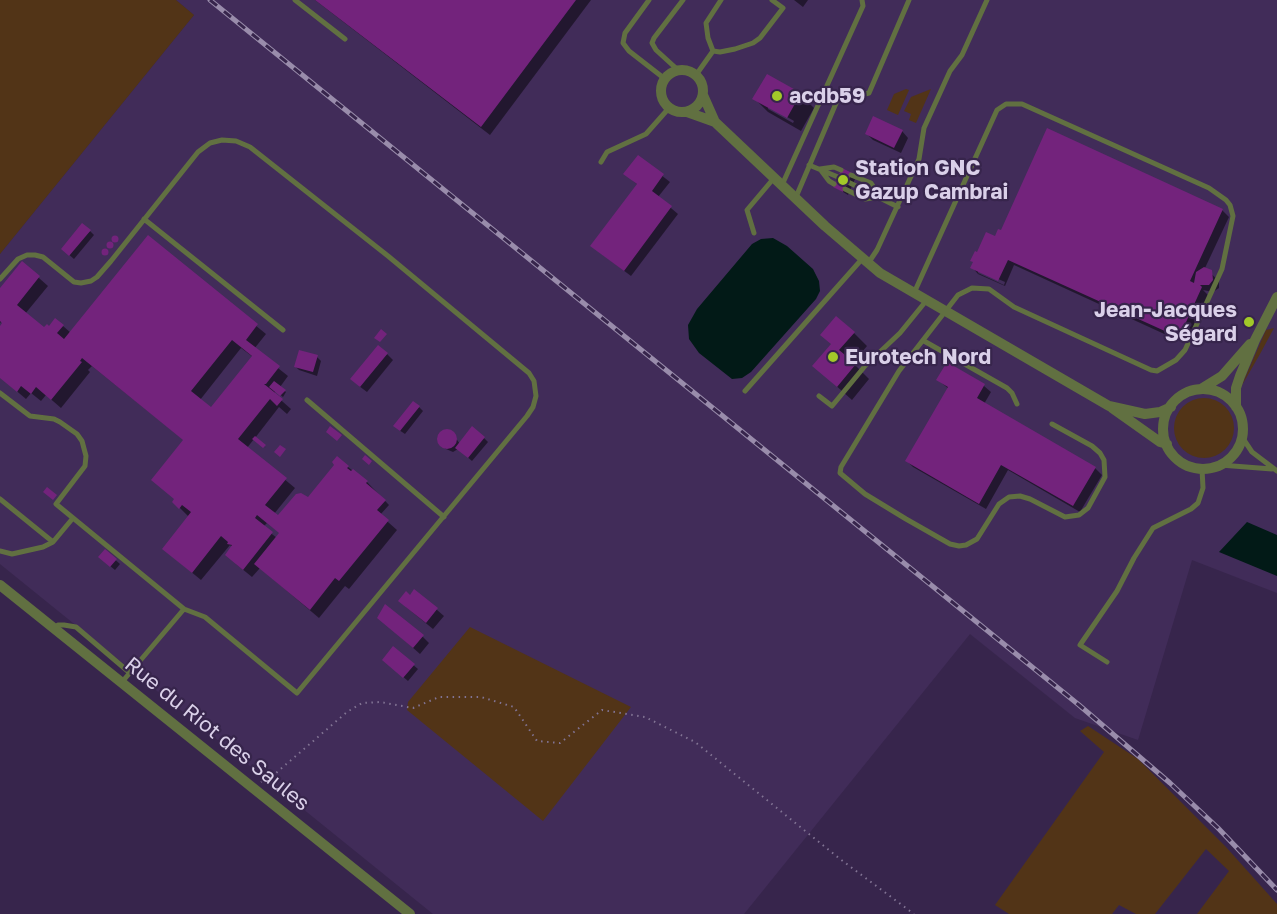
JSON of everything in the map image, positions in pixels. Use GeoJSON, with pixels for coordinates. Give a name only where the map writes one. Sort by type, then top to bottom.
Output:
{"type":"FeatureCollection","features":[{"type":"Feature","properties":{"kind":"street"},"geometry":{"type":"LineString","coordinates":[[715,122],[669,108],[664,103],[661,94],[665,79],[678,70],[696,75],[703,86],[703,95],[715,122],[865,261],[913,294],[1109,406],[1160,442],[1167,444]]}},
{"type":"Feature","properties":{"kind":"street"},"geometry":{"type":"LineString","coordinates":[[687,112],[698,106],[703,95]]}},
{"type":"Feature","properties":{"kind":"street"},"geometry":{"type":"LineString","coordinates":[[1171,407],[1164,425],[1167,444],[1177,459],[1202,469],[1220,465],[1235,453],[1242,437],[1242,421],[1236,407],[1236,388],[1255,340],[1277,297]]}},
{"type":"Feature","properties":{"kind":"street"},"geometry":{"type":"LineString","coordinates":[[1109,406],[1145,414],[1160,412],[1171,407],[1184,394],[1201,389],[1222,376],[1255,340]]}},
{"type":"Feature","properties":{"kind":"street"},"geometry":{"type":"LineString","coordinates":[[1201,389],[1221,393],[1236,407]]}},
{"type":"Feature","properties":{"kind":"street","name":"Rue du Riot des Saules"},"geometry":{"type":"LineString","coordinates":[[0,585],[250,788],[410,914]]}},
{"type":"Feature","properties":{"kind":"lane"},"geometry":{"type":"LineString","coordinates":[[295,0],[345,39]]}},
{"type":"Feature","properties":{"kind":"lane"},"geometry":{"type":"LineString","coordinates":[[649,0],[625,33],[623,43],[629,51],[665,79]]}},
{"type":"Feature","properties":{"kind":"lane"},"geometry":{"type":"LineString","coordinates":[[678,70],[656,50],[652,43],[683,0]]}},
{"type":"Feature","properties":{"kind":"lane"},"geometry":{"type":"LineString","coordinates":[[713,51],[706,23],[721,0]]}},
{"type":"Feature","properties":{"kind":"lane"},"geometry":{"type":"LineString","coordinates":[[713,51],[735,49],[760,38],[783,8],[772,0]]}},
{"type":"Feature","properties":{"kind":"lane"},"geometry":{"type":"LineString","coordinates":[[754,233],[747,210],[778,182],[863,6],[862,0]]}},
{"type":"Feature","properties":{"kind":"lane"},"geometry":{"type":"LineString","coordinates":[[795,198],[837,101],[869,93],[909,0]]}},
{"type":"Feature","properties":{"kind":"lane"},"geometry":{"type":"LineString","coordinates":[[745,391],[865,261],[878,250],[919,159],[924,128],[950,71],[962,55],[987,0]]}},
{"type":"Feature","properties":{"kind":"lane"},"geometry":{"type":"LineString","coordinates":[[696,75],[713,51]]}},
{"type":"Feature","properties":{"kind":"lane"},"geometry":{"type":"LineString","coordinates":[[913,294],[997,110],[1006,104],[1022,104],[1209,188],[1226,200],[1232,211],[1232,227],[1222,269],[1185,350],[1171,364],[1154,371],[1014,307],[983,287],[965,290],[958,295],[899,371],[840,469],[840,473],[878,502],[950,543],[959,546],[970,544],[977,539],[999,504],[1014,496],[1030,499],[1061,516],[1079,514],[1088,508],[1105,477],[1104,460],[1092,446],[1052,424]]}},
{"type":"Feature","properties":{"kind":"lane"},"geometry":{"type":"LineString","coordinates":[[601,162],[607,152],[646,134],[669,108]]}},
{"type":"Feature","properties":{"kind":"lane"},"geometry":{"type":"LineString","coordinates":[[0,279],[18,259],[34,255],[43,257],[74,282],[87,283],[97,277],[198,152],[210,143],[222,140],[236,141],[250,147],[360,234],[529,373],[536,388],[533,407],[297,693],[205,617],[184,609],[56,504],[85,466],[86,456],[82,441],[60,422],[30,416],[0,393]]}},
{"type":"Feature","properties":{"kind":"lane"},"geometry":{"type":"LineString","coordinates":[[809,165],[838,177]]}},
{"type":"Feature","properties":{"kind":"lane"},"geometry":{"type":"LineString","coordinates":[[820,169],[834,167],[841,170]]}},
{"type":"Feature","properties":{"kind":"lane"},"geometry":{"type":"LineString","coordinates":[[820,169],[828,181],[834,184]]}},
{"type":"Feature","properties":{"kind":"lane"},"geometry":{"type":"LineString","coordinates":[[851,175],[871,183],[880,197]]}},
{"type":"Feature","properties":{"kind":"lane"},"geometry":{"type":"LineString","coordinates":[[848,182],[898,207]]}},
{"type":"Feature","properties":{"kind":"lane"},"geometry":{"type":"LineString","coordinates":[[845,189],[865,198],[880,197]]}},
{"type":"Feature","properties":{"kind":"lane"},"geometry":{"type":"LineString","coordinates":[[144,219],[284,330]]}},
{"type":"Feature","properties":{"kind":"lane"},"geometry":{"type":"LineString","coordinates":[[819,396],[832,406],[927,301]]}},
{"type":"Feature","properties":{"kind":"lane"},"geometry":{"type":"LineString","coordinates":[[924,341],[1007,388],[1017,404]]}},
{"type":"Feature","properties":{"kind":"lane"},"geometry":{"type":"LineString","coordinates":[[307,400],[444,517]]}},
{"type":"Feature","properties":{"kind":"lane"},"geometry":{"type":"LineString","coordinates":[[1242,437],[1252,452],[1275,470]]}},
{"type":"Feature","properties":{"kind":"lane"},"geometry":{"type":"LineString","coordinates":[[1220,465],[1275,470]]}},
{"type":"Feature","properties":{"kind":"lane"},"geometry":{"type":"LineString","coordinates":[[1107,662],[1080,645],[1117,591],[1153,528],[1191,509],[1198,503],[1203,488],[1202,469]]}},
{"type":"Feature","properties":{"kind":"lane"},"geometry":{"type":"LineString","coordinates":[[0,499],[53,542]]}},
{"type":"Feature","properties":{"kind":"lane"},"geometry":{"type":"LineString","coordinates":[[0,551],[12,554],[43,547],[53,542],[73,518]]}},
{"type":"Feature","properties":{"kind":"lane"},"geometry":{"type":"LineString","coordinates":[[122,682],[184,609]]}},
{"type":"Feature","properties":{"kind":"lane"},"geometry":{"type":"LineString","coordinates":[[55,628],[58,625],[76,627],[130,673]]}},
{"type":"Feature","properties":{"kind":"path"},"geometry":{"type":"LineString","coordinates":[[250,788],[276,774],[347,712],[362,703],[380,702],[413,708],[439,697],[481,697],[513,707],[537,741],[560,743],[602,710],[645,717],[695,741],[840,859],[914,914]]}},
{"type":"Feature","properties":{"kind":"shaded area"},"geometry":{"type":"Polygon","coordinates":[[[0,0],[176,0],[194,15],[0,254],[0,0]]]}},
{"type":"Feature","properties":{"kind":"shaded area"},"geometry":{"type":"Polygon","coordinates":[[[176,0],[1277,0],[1277,593],[1192,560],[1138,740],[1075,718],[970,634],[744,914],[433,914],[0,564],[0,254],[194,15],[176,0]]]}},
{"type":"Feature","properties":{"kind":"shaded area"},"geometry":{"type":"Polygon","coordinates":[[[931,89],[916,123],[909,120],[911,114],[904,111],[911,97],[931,89]]]}},
{"type":"Feature","properties":{"kind":"shaded area"},"geometry":{"type":"Polygon","coordinates":[[[909,90],[898,115],[887,110],[894,94],[909,90]]]}},
{"type":"Feature","properties":{"kind":"shaded area"},"geometry":{"type":"Polygon","coordinates":[[[773,238],[787,246],[813,269],[819,281],[820,291],[816,299],[751,372],[742,378],[732,379],[699,353],[689,339],[688,325],[697,309],[752,244],[761,239],[773,238]]]}},
{"type":"Feature","properties":{"kind":"shaded area"},"geometry":{"type":"Polygon","coordinates":[[[1274,328],[1260,354],[1241,387],[1266,330],[1274,328]]]}},
{"type":"Feature","properties":{"kind":"shaded area"},"geometry":{"type":"Polygon","coordinates":[[[1198,398],[1210,398],[1221,403],[1229,411],[1234,428],[1232,440],[1221,453],[1210,458],[1198,458],[1187,453],[1179,445],[1174,434],[1174,422],[1179,411],[1187,403],[1198,398]]]}},
{"type":"Feature","properties":{"kind":"shaded area"},"geometry":{"type":"Polygon","coordinates":[[[1247,522],[1277,535],[1277,576],[1219,552],[1247,522]]]}},
{"type":"Feature","properties":{"kind":"shaded area"},"geometry":{"type":"Polygon","coordinates":[[[470,627],[631,707],[543,821],[407,710],[408,702],[470,627]]]}},
{"type":"Feature","properties":{"kind":"shaded area"},"geometry":{"type":"Polygon","coordinates":[[[1088,726],[1138,759],[1226,847],[1277,904],[1277,914],[1197,914],[1229,871],[1206,849],[1155,914],[1136,914],[1119,905],[1112,914],[1009,914],[995,905],[1104,752],[1080,731],[1088,726]]]}},
{"type":"Feature","properties":{"kind":"building"},"geometry":{"type":"Polygon","coordinates":[[[315,0],[576,0],[481,127],[315,0]]]}},
{"type":"Feature","properties":{"kind":"building","name":"acdb59"},"geometry":{"type":"Polygon","coordinates":[[[767,74],[801,93],[787,118],[752,99],[767,74]]]}},
{"type":"Feature","properties":{"kind":"building"},"geometry":{"type":"Polygon","coordinates":[[[873,116],[903,130],[894,148],[865,134],[873,116]]]}},
{"type":"Feature","properties":{"kind":"building"},"geometry":{"type":"Polygon","coordinates":[[[1047,128],[1223,209],[1190,281],[1194,283],[1196,272],[1204,267],[1212,270],[1213,280],[1209,285],[1200,285],[1202,287],[1182,331],[1170,325],[1167,332],[1008,260],[998,281],[970,268],[973,262],[970,261],[986,232],[995,236],[998,229],[1001,230],[1047,128]]]}},
{"type":"Feature","properties":{"kind":"building"},"geometry":{"type":"Polygon","coordinates":[[[638,155],[664,174],[652,191],[672,206],[624,271],[590,246],[637,184],[623,174],[638,155]]]}},
{"type":"Feature","properties":{"kind":"building","name":"Station GNC Gazup Cambrai"},"geometry":{"type":"Polygon","coordinates":[[[842,168],[852,173],[843,192],[833,187],[842,168]]]}},
{"type":"Feature","properties":{"kind":"building"},"geometry":{"type":"Polygon","coordinates":[[[82,223],[91,230],[69,256],[61,249],[82,223]]]}},
{"type":"Feature","properties":{"kind":"building"},"geometry":{"type":"Polygon","coordinates":[[[115,235],[119,239],[115,243],[111,239],[115,235]]]}},
{"type":"Feature","properties":{"kind":"building"},"geometry":{"type":"Polygon","coordinates":[[[148,235],[258,324],[246,340],[280,366],[264,384],[283,399],[277,406],[270,399],[238,439],[287,478],[265,505],[278,515],[296,494],[301,493],[308,497],[334,465],[332,462],[337,456],[349,466],[347,468],[351,471],[353,469],[368,481],[366,483],[386,500],[377,510],[389,520],[339,581],[335,578],[310,610],[254,564],[279,533],[257,515],[255,518],[273,532],[243,570],[225,555],[232,545],[227,544],[228,542],[221,536],[192,573],[162,549],[191,512],[182,505],[179,509],[172,502],[174,499],[151,480],[183,440],[82,358],[80,361],[82,362],[51,400],[36,387],[31,394],[21,386],[17,392],[0,378],[0,326],[2,323],[0,321],[0,288],[22,261],[40,276],[17,305],[44,327],[47,324],[49,326],[55,318],[64,325],[57,333],[64,339],[148,235]],[[232,340],[191,391],[211,407],[252,356],[232,340]]]}},
{"type":"Feature","properties":{"kind":"building"},"geometry":{"type":"Polygon","coordinates":[[[110,241],[114,245],[110,249],[106,245],[110,241]]]}},
{"type":"Feature","properties":{"kind":"building"},"geometry":{"type":"Polygon","coordinates":[[[105,248],[109,252],[105,256],[101,252],[105,248]]]}},
{"type":"Feature","properties":{"kind":"building","name":"Eurotech Nord"},"geometry":{"type":"Polygon","coordinates":[[[836,316],[855,332],[839,350],[856,364],[837,387],[812,366],[831,344],[820,335],[836,316]]]}},
{"type":"Feature","properties":{"kind":"building"},"geometry":{"type":"Polygon","coordinates":[[[381,329],[387,334],[380,342],[374,338],[381,329]]]}},
{"type":"Feature","properties":{"kind":"building"},"geometry":{"type":"Polygon","coordinates":[[[378,345],[388,353],[360,387],[350,379],[378,345]]]}},
{"type":"Feature","properties":{"kind":"building"},"geometry":{"type":"Polygon","coordinates":[[[299,350],[318,355],[313,372],[294,367],[299,350]]]}},
{"type":"Feature","properties":{"kind":"building"},"geometry":{"type":"Polygon","coordinates":[[[947,362],[985,384],[977,398],[1096,467],[1073,506],[1001,465],[979,504],[905,461],[948,387],[936,380],[947,362]]]}},
{"type":"Feature","properties":{"kind":"building"},"geometry":{"type":"Polygon","coordinates":[[[274,381],[286,390],[280,396],[269,387],[274,381]]]}},
{"type":"Feature","properties":{"kind":"building"},"geometry":{"type":"Polygon","coordinates":[[[413,401],[420,406],[400,431],[393,426],[413,401]]]}},
{"type":"Feature","properties":{"kind":"building"},"geometry":{"type":"Polygon","coordinates":[[[330,426],[342,435],[337,441],[326,432],[330,426]]]}},
{"type":"Feature","properties":{"kind":"building"},"geometry":{"type":"Polygon","coordinates":[[[472,426],[485,437],[468,458],[455,448],[472,426]]]}},
{"type":"Feature","properties":{"kind":"building"},"geometry":{"type":"Polygon","coordinates":[[[447,429],[454,432],[457,439],[454,446],[447,449],[440,446],[437,439],[440,432],[447,429]]]}},
{"type":"Feature","properties":{"kind":"building"},"geometry":{"type":"Polygon","coordinates":[[[255,436],[266,445],[263,448],[252,439],[255,436]]]}},
{"type":"Feature","properties":{"kind":"building"},"geometry":{"type":"Polygon","coordinates":[[[280,445],[286,449],[280,457],[274,452],[280,445]]]}},
{"type":"Feature","properties":{"kind":"building"},"geometry":{"type":"Polygon","coordinates":[[[365,455],[372,461],[369,465],[362,459],[365,455]]]}},
{"type":"Feature","properties":{"kind":"building"},"geometry":{"type":"Polygon","coordinates":[[[47,487],[57,495],[53,500],[43,492],[47,487]]]}},
{"type":"Feature","properties":{"kind":"building"},"geometry":{"type":"Polygon","coordinates":[[[105,549],[117,559],[110,567],[98,557],[105,549]]]}},
{"type":"Feature","properties":{"kind":"building"},"geometry":{"type":"Polygon","coordinates":[[[414,589],[438,608],[426,623],[398,601],[406,591],[410,595],[414,589]]]}},
{"type":"Feature","properties":{"kind":"building"},"geometry":{"type":"Polygon","coordinates":[[[385,604],[424,635],[413,648],[377,618],[385,604]]]}},
{"type":"Feature","properties":{"kind":"building"},"geometry":{"type":"Polygon","coordinates":[[[393,646],[415,664],[403,678],[382,660],[393,646]]]}},
{"type":"Feature","properties":{"kind":"railway"},"geometry":{"type":"LineString","coordinates":[[210,0],[1079,705],[1170,783],[1218,828],[1277,890]]}},
{"type":"Feature","properties":{"kind":"place","name":"acdb59"},"geometry":{"type":"Point","coordinates":[777,96]}},
{"type":"Feature","properties":{"kind":"place","name":"Station GNC Gazup Cambrai"},"geometry":{"type":"Point","coordinates":[843,180]}},
{"type":"Feature","properties":{"kind":"place","name":"Jean-Jacques Ségard"},"geometry":{"type":"Point","coordinates":[1249,322]}},
{"type":"Feature","properties":{"kind":"place","name":"Eurotech Nord"},"geometry":{"type":"Point","coordinates":[833,357]}}]}
